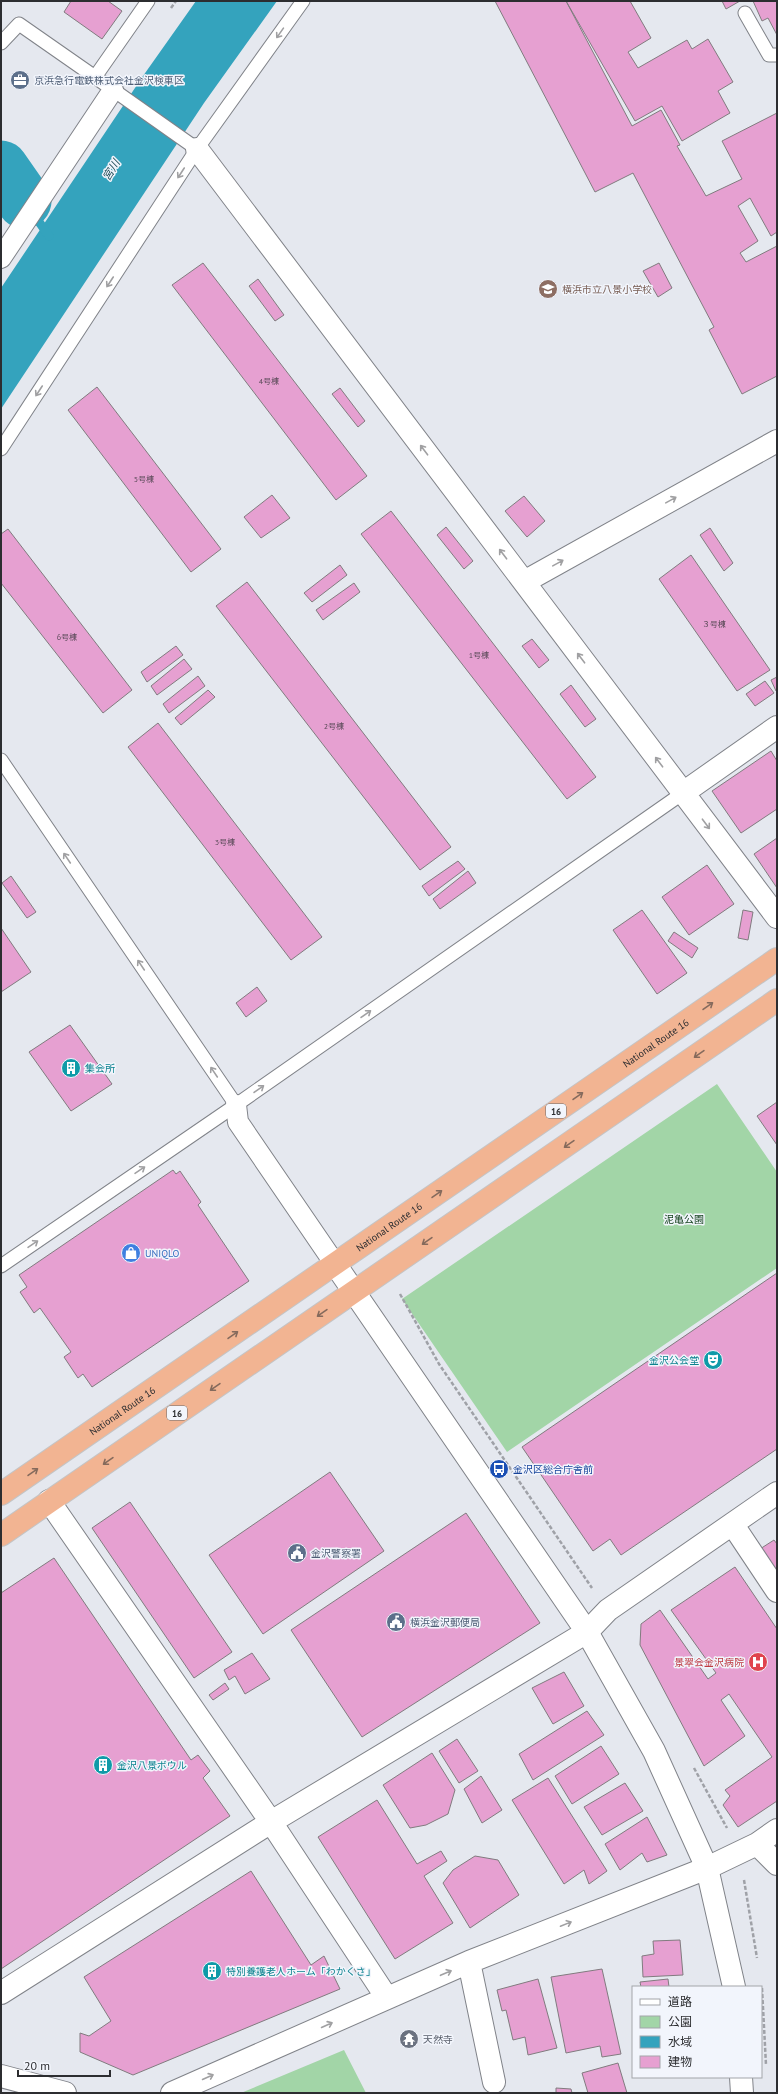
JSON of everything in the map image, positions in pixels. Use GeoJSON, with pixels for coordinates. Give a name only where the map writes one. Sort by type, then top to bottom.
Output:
{"type":"FeatureCollection","features":[{"type":"Feature","properties":{"kind":"highway","name":"National Route 16"},"geometry":{"type":"LineString","coordinates":[[1,1494],[777,959]]}},
{"type":"Feature","properties":{"kind":"highway","name":"16"},"geometry":{"type":"LineString","coordinates":[[1,1535],[777,1000]]}},
{"type":"Feature","properties":{"kind":"street"},"geometry":{"type":"LineString","coordinates":[[1,258],[117,93]]}},
{"type":"Feature","properties":{"kind":"street"},"geometry":{"type":"LineString","coordinates":[[189,143],[777,917]]}},
{"type":"Feature","properties":{"kind":"street"},"geometry":{"type":"LineString","coordinates":[[524,582],[777,441]]}},
{"type":"Feature","properties":{"kind":"street"},"geometry":{"type":"LineString","coordinates":[[683,793],[777,727]]}},
{"type":"Feature","properties":{"kind":"street"},"geometry":{"type":"LineString","coordinates":[[236,1105],[238,1122],[587,1632],[654,1751],[707,1868],[734,1986]]}},
{"type":"Feature","properties":{"kind":"street"},"geometry":{"type":"LineString","coordinates":[[1,1993],[271,1822],[587,1632],[608,1610],[733,1525],[777,1493]]}},
{"type":"Feature","properties":{"kind":"street"},"geometry":{"type":"LineString","coordinates":[[50,1501],[271,1822],[387,1998]]}},
{"type":"Feature","properties":{"kind":"street"},"geometry":{"type":"LineString","coordinates":[[733,1525],[777,1592]]}},
{"type":"Feature","properties":{"kind":"street"},"geometry":{"type":"LineString","coordinates":[[172,2093],[469,1962],[707,1868],[757,1844],[777,1830]]}},
{"type":"Feature","properties":{"kind":"street"},"geometry":{"type":"LineString","coordinates":[[757,1844],[777,1864]]}},
{"type":"Feature","properties":{"kind":"street"},"geometry":{"type":"LineString","coordinates":[[469,1962],[494,2082]]}},
{"type":"Feature","properties":{"kind":"street"},"geometry":{"type":"LineString","coordinates":[[1,2076],[65,2093]]}},
{"type":"Feature","properties":{"kind":"street"},"geometry":{"type":"LineString","coordinates":[[741,2078],[742,2093]]}},
{"type":"Feature","properties":{"kind":"lane"},"geometry":{"type":"LineString","coordinates":[[95,77],[148,1]]}},
{"type":"Feature","properties":{"kind":"lane"},"geometry":{"type":"LineString","coordinates":[[1,449],[189,143],[303,1]]}},
{"type":"Feature","properties":{"kind":"lane"},"geometry":{"type":"LineString","coordinates":[[745,13],[769,55],[777,55]]}},
{"type":"Feature","properties":{"kind":"lane"},"geometry":{"type":"LineString","coordinates":[[1,43],[19,24],[189,143]]}},
{"type":"Feature","properties":{"kind":"lane"},"geometry":{"type":"LineString","coordinates":[[1,760],[236,1105]]}},
{"type":"Feature","properties":{"kind":"lane"},"geometry":{"type":"LineString","coordinates":[[1,1266],[236,1105],[683,793]]}},
{"type":"Feature","properties":{"kind":"green space","name":"泥亀公園"},"geometry":{"type":"Polygon","coordinates":[[[717,1084],[777,1172],[777,1268],[507,1452],[402,1299],[717,1084]]]}},
{"type":"Feature","properties":{"kind":"green space"},"geometry":{"type":"Polygon","coordinates":[[[344,2050],[366,2093],[241,2093],[344,2050]]]}},
{"type":"Feature","properties":{"kind":"water","name":"宮川"},"geometry":{"type":"Polygon","coordinates":[[[196,1],[277,1],[204,103],[1,409],[1,288],[143,76],[196,1]]]}},
{"type":"Feature","properties":{"kind":"building"},"geometry":{"type":"Polygon","coordinates":[[[71,1],[108,1],[122,11],[102,39],[64,12],[71,1]]]}},
{"type":"Feature","properties":{"kind":"building"},"geometry":{"type":"Polygon","coordinates":[[[495,1],[566,1],[632,126],[661,110],[680,145],[677,146],[706,196],[742,179],[722,141],[777,113],[777,232],[771,236],[750,198],[738,206],[758,241],[740,253],[746,262],[777,246],[777,376],[742,394],[709,330],[714,327],[633,173],[595,192],[495,1]]]}},
{"type":"Feature","properties":{"kind":"building"},"geometry":{"type":"Polygon","coordinates":[[[566,1],[630,1],[651,38],[628,52],[638,68],[687,40],[692,49],[708,39],[733,82],[718,91],[730,113],[682,141],[662,106],[635,121],[566,1]]]}},
{"type":"Feature","properties":{"kind":"building"},"geometry":{"type":"Polygon","coordinates":[[[722,1],[740,1],[726,9],[722,1]]]}},
{"type":"Feature","properties":{"kind":"building"},"geometry":{"type":"Polygon","coordinates":[[[753,1],[777,1],[777,35],[768,18],[762,21],[753,1]]]}},
{"type":"Feature","properties":{"kind":"building"},"geometry":{"type":"Polygon","coordinates":[[[203,263],[367,476],[336,500],[172,285],[203,263]]]}},
{"type":"Feature","properties":{"kind":"building"},"geometry":{"type":"Polygon","coordinates":[[[659,263],[672,288],[658,297],[643,271],[659,263]]]}},
{"type":"Feature","properties":{"kind":"building"},"geometry":{"type":"Polygon","coordinates":[[[258,279],[284,315],[275,321],[249,286],[258,279]]]}},
{"type":"Feature","properties":{"kind":"building"},"geometry":{"type":"Polygon","coordinates":[[[97,387],[221,549],[191,572],[68,410],[97,387]]]}},
{"type":"Feature","properties":{"kind":"building"},"geometry":{"type":"Polygon","coordinates":[[[340,388],[365,421],[358,427],[332,394],[340,388]]]}},
{"type":"Feature","properties":{"kind":"building"},"geometry":{"type":"Polygon","coordinates":[[[272,495],[290,518],[261,538],[244,517],[272,495]]]}},
{"type":"Feature","properties":{"kind":"building"},"geometry":{"type":"Polygon","coordinates":[[[524,496],[545,521],[527,537],[505,511],[524,496]]]}},
{"type":"Feature","properties":{"kind":"building"},"geometry":{"type":"Polygon","coordinates":[[[391,511],[596,777],[567,799],[361,534],[391,511]]]}},
{"type":"Feature","properties":{"kind":"building"},"geometry":{"type":"Polygon","coordinates":[[[446,527],[473,561],[464,569],[437,535],[446,527]]]}},
{"type":"Feature","properties":{"kind":"building"},"geometry":{"type":"Polygon","coordinates":[[[710,528],[733,563],[724,571],[700,535],[710,528]]]}},
{"type":"Feature","properties":{"kind":"building"},"geometry":{"type":"Polygon","coordinates":[[[8,529],[132,690],[103,713],[1,583],[1,534],[8,529]]]}},
{"type":"Feature","properties":{"kind":"building"},"geometry":{"type":"Polygon","coordinates":[[[691,555],[770,670],[737,691],[659,579],[691,555]]]}},
{"type":"Feature","properties":{"kind":"building"},"geometry":{"type":"Polygon","coordinates":[[[340,565],[347,575],[312,602],[304,593],[340,565]]]}},
{"type":"Feature","properties":{"kind":"building"},"geometry":{"type":"Polygon","coordinates":[[[247,582],[451,847],[420,870],[216,606],[247,582]]]}},
{"type":"Feature","properties":{"kind":"building"},"geometry":{"type":"Polygon","coordinates":[[[354,583],[360,592],[323,620],[316,610],[354,583]]]}},
{"type":"Feature","properties":{"kind":"building"},"geometry":{"type":"Polygon","coordinates":[[[532,639],[549,660],[539,668],[522,646],[532,639]]]}},
{"type":"Feature","properties":{"kind":"building"},"geometry":{"type":"Polygon","coordinates":[[[176,646],[183,655],[147,682],[141,672],[176,646]]]}},
{"type":"Feature","properties":{"kind":"building"},"geometry":{"type":"Polygon","coordinates":[[[184,659],[192,669],[157,695],[151,686],[184,659]]]}},
{"type":"Feature","properties":{"kind":"building"},"geometry":{"type":"Polygon","coordinates":[[[198,676],[205,686],[169,713],[163,704],[198,676]]]}},
{"type":"Feature","properties":{"kind":"building"},"geometry":{"type":"Polygon","coordinates":[[[777,677],[777,691],[776,691],[771,680],[777,677]]]}},
{"type":"Feature","properties":{"kind":"building"},"geometry":{"type":"Polygon","coordinates":[[[765,681],[774,693],[755,706],[746,694],[765,681]]]}},
{"type":"Feature","properties":{"kind":"building"},"geometry":{"type":"Polygon","coordinates":[[[571,685],[596,719],[585,727],[560,694],[571,685]]]}},
{"type":"Feature","properties":{"kind":"building"},"geometry":{"type":"Polygon","coordinates":[[[208,690],[215,697],[181,725],[175,718],[208,690]]]}},
{"type":"Feature","properties":{"kind":"building"},"geometry":{"type":"Polygon","coordinates":[[[158,723],[322,937],[291,960],[128,747],[158,723]]]}},
{"type":"Feature","properties":{"kind":"building"},"geometry":{"type":"Polygon","coordinates":[[[771,751],[777,761],[777,809],[741,833],[712,791],[771,751]]]}},
{"type":"Feature","properties":{"kind":"building"},"geometry":{"type":"Polygon","coordinates":[[[777,838],[777,888],[754,854],[777,838]]]}},
{"type":"Feature","properties":{"kind":"building"},"geometry":{"type":"Polygon","coordinates":[[[458,861],[465,869],[429,896],[422,886],[458,861]]]}},
{"type":"Feature","properties":{"kind":"building"},"geometry":{"type":"Polygon","coordinates":[[[707,865],[734,904],[689,935],[662,897],[707,865]]]}},
{"type":"Feature","properties":{"kind":"building"},"geometry":{"type":"Polygon","coordinates":[[[468,871],[476,883],[440,909],[433,899],[468,871]]]}},
{"type":"Feature","properties":{"kind":"building"},"geometry":{"type":"Polygon","coordinates":[[[11,876],[36,912],[27,918],[2,883],[11,876]]]}},
{"type":"Feature","properties":{"kind":"building"},"geometry":{"type":"Polygon","coordinates":[[[642,910],[687,973],[657,994],[613,930],[642,910]]]}},
{"type":"Feature","properties":{"kind":"building"},"geometry":{"type":"Polygon","coordinates":[[[743,910],[753,912],[748,940],[738,938],[743,910]]]}},
{"type":"Feature","properties":{"kind":"building"},"geometry":{"type":"Polygon","coordinates":[[[1,928],[31,972],[1,992],[1,928]]]}},
{"type":"Feature","properties":{"kind":"building"},"geometry":{"type":"Polygon","coordinates":[[[674,932],[698,948],[692,958],[668,941],[674,932]]]}},
{"type":"Feature","properties":{"kind":"building"},"geometry":{"type":"Polygon","coordinates":[[[257,987],[267,1001],[246,1017],[236,1003],[257,987]]]}},
{"type":"Feature","properties":{"kind":"building","name":"集会所"},"geometry":{"type":"Polygon","coordinates":[[[70,1025],[112,1084],[71,1111],[29,1052],[70,1025]]]}},
{"type":"Feature","properties":{"kind":"building"},"geometry":{"type":"Polygon","coordinates":[[[777,1102],[777,1145],[757,1116],[777,1102]]]}},
{"type":"Feature","properties":{"kind":"building"},"geometry":{"type":"Polygon","coordinates":[[[173,1170],[176,1174],[180,1171],[201,1202],[198,1205],[249,1281],[92,1387],[83,1374],[78,1378],[64,1357],[71,1352],[40,1308],[34,1313],[20,1292],[27,1287],[19,1275],[173,1170]]]}},
{"type":"Feature","properties":{"kind":"building","name":"金沢公会堂"},"geometry":{"type":"Polygon","coordinates":[[[777,1273],[777,1449],[621,1555],[610,1539],[593,1551],[522,1447],[777,1273]]]}},
{"type":"Feature","properties":{"kind":"building","name":"金沢警察署"},"geometry":{"type":"Polygon","coordinates":[[[330,1472],[384,1551],[263,1634],[209,1555],[330,1472]]]}},
{"type":"Feature","properties":{"kind":"building"},"geometry":{"type":"Polygon","coordinates":[[[130,1502],[232,1652],[194,1678],[92,1528],[130,1502]]]}},
{"type":"Feature","properties":{"kind":"building","name":"横浜金沢郵便局"},"geometry":{"type":"Polygon","coordinates":[[[466,1513],[540,1623],[362,1737],[291,1630],[466,1513]]]}},
{"type":"Feature","properties":{"kind":"building"},"geometry":{"type":"Polygon","coordinates":[[[774,1540],[777,1544],[777,1575],[760,1549],[774,1540]]]}},
{"type":"Feature","properties":{"kind":"building","name":"金沢八景ボウル"},"geometry":{"type":"Polygon","coordinates":[[[54,1558],[191,1760],[198,1755],[210,1771],[203,1778],[230,1816],[1,1969],[1,1593],[54,1558]]]}},
{"type":"Feature","properties":{"kind":"building"},"geometry":{"type":"Polygon","coordinates":[[[735,1567],[777,1629],[777,1801],[738,1827],[723,1805],[730,1796],[725,1790],[772,1757],[729,1694],[721,1700],[745,1736],[704,1766],[640,1645],[641,1624],[660,1610],[708,1679],[716,1673],[671,1610],[735,1567]]]}},
{"type":"Feature","properties":{"kind":"building"},"geometry":{"type":"Polygon","coordinates":[[[252,1653],[270,1679],[245,1694],[235,1676],[229,1680],[224,1670],[252,1653]]]}},
{"type":"Feature","properties":{"kind":"building"},"geometry":{"type":"Polygon","coordinates":[[[564,1672],[584,1706],[553,1724],[532,1688],[564,1672]]]}},
{"type":"Feature","properties":{"kind":"building"},"geometry":{"type":"Polygon","coordinates":[[[225,1683],[229,1689],[213,1700],[209,1695],[225,1683]]]}},
{"type":"Feature","properties":{"kind":"building"},"geometry":{"type":"Polygon","coordinates":[[[587,1711],[604,1735],[533,1780],[519,1754],[587,1711]]]}},
{"type":"Feature","properties":{"kind":"building"},"geometry":{"type":"Polygon","coordinates":[[[457,1739],[478,1771],[459,1783],[439,1751],[457,1739]]]}},
{"type":"Feature","properties":{"kind":"building"},"geometry":{"type":"Polygon","coordinates":[[[601,1746],[619,1774],[572,1804],[555,1776],[601,1746]]]}},
{"type":"Feature","properties":{"kind":"building"},"geometry":{"type":"Polygon","coordinates":[[[432,1753],[455,1790],[448,1814],[426,1825],[410,1828],[383,1785],[432,1753]]]}},
{"type":"Feature","properties":{"kind":"building"},"geometry":{"type":"Polygon","coordinates":[[[481,1776],[502,1810],[482,1823],[464,1789],[481,1776]]]}},
{"type":"Feature","properties":{"kind":"building"},"geometry":{"type":"Polygon","coordinates":[[[548,1778],[607,1871],[589,1884],[584,1870],[564,1884],[512,1800],[548,1778]]]}},
{"type":"Feature","properties":{"kind":"building"},"geometry":{"type":"Polygon","coordinates":[[[625,1783],[643,1811],[602,1835],[584,1807],[625,1783]]]}},
{"type":"Feature","properties":{"kind":"building"},"geometry":{"type":"Polygon","coordinates":[[[377,1800],[417,1864],[441,1851],[447,1861],[424,1876],[453,1923],[395,1959],[318,1837],[377,1800]]]}},
{"type":"Feature","properties":{"kind":"building"},"geometry":{"type":"Polygon","coordinates":[[[647,1817],[667,1855],[647,1862],[642,1853],[620,1870],[605,1844],[647,1817]]]}},
{"type":"Feature","properties":{"kind":"building"},"geometry":{"type":"Polygon","coordinates":[[[475,1856],[498,1860],[519,1895],[470,1928],[443,1883],[453,1870],[475,1856]]]}},
{"type":"Feature","properties":{"kind":"building","name":"特別養護老人ホーム「わかくさ」"},"geometry":{"type":"Polygon","coordinates":[[[251,1871],[311,1965],[324,1956],[340,1989],[133,2075],[80,2052],[80,2033],[89,2036],[111,2021],[84,1977],[251,1871]]]}},
{"type":"Feature","properties":{"kind":"building"},"geometry":{"type":"Polygon","coordinates":[[[680,1940],[683,1975],[643,1977],[642,1956],[654,1954],[653,1941],[680,1940]]]}},
{"type":"Feature","properties":{"kind":"building"},"geometry":{"type":"Polygon","coordinates":[[[602,1969],[621,2054],[602,2057],[600,2046],[566,2053],[551,1977],[602,1969]]]}},
{"type":"Feature","properties":{"kind":"building"},"geometry":{"type":"Polygon","coordinates":[[[538,1979],[557,2048],[528,2055],[525,2037],[513,2040],[506,2010],[502,2011],[497,1990],[538,1979]]]}},
{"type":"Feature","properties":{"kind":"building"},"geometry":{"type":"Polygon","coordinates":[[[668,1979],[669,1986],[641,1986],[640,1982],[668,1979]]]}},
{"type":"Feature","properties":{"kind":"building"},"geometry":{"type":"Polygon","coordinates":[[[618,2063],[627,2093],[588,2093],[582,2073],[618,2063]]]}},
{"type":"Feature","properties":{"kind":"building"},"geometry":{"type":"Polygon","coordinates":[[[556,2088],[571,2089],[572,2093],[556,2093],[556,2088]]]}},
{"type":"Feature","properties":{"kind":"waterway"},"geometry":{"type":"LineString","coordinates":[[1,168],[24,201]]}},
{"type":"Feature","properties":{"kind":"waterway"},"geometry":{"type":"LineString","coordinates":[[37,219],[49,236]]}},
{"type":"Feature","properties":{"kind":"place","name":"京浜急行電鉄株式会社金沢検車区"},"geometry":{"type":"Point","coordinates":[20,80]}},
{"type":"Feature","properties":{"kind":"place","name":"横浜市立八景小学校"},"geometry":{"type":"Point","coordinates":[548,289]}},
{"type":"Feature","properties":{"kind":"place","name":"集会所"},"geometry":{"type":"Point","coordinates":[71,1068]}},
{"type":"Feature","properties":{"kind":"place","name":"UNIQLO"},"geometry":{"type":"Point","coordinates":[131,1253]}},
{"type":"Feature","properties":{"kind":"place","name":"金沢公会堂"},"geometry":{"type":"Point","coordinates":[713,1360]}},
{"type":"Feature","properties":{"kind":"place","name":"金沢区総合庁舎前"},"geometry":{"type":"Point","coordinates":[499,1469]}},
{"type":"Feature","properties":{"kind":"place","name":"金沢警察署"},"geometry":{"type":"Point","coordinates":[297,1553]}},
{"type":"Feature","properties":{"kind":"place","name":"横浜金沢郵便局"},"geometry":{"type":"Point","coordinates":[396,1622]}},
{"type":"Feature","properties":{"kind":"place","name":"景翠会金沢病院"},"geometry":{"type":"Point","coordinates":[758,1662]}},
{"type":"Feature","properties":{"kind":"place","name":"金沢八景ボウル"},"geometry":{"type":"Point","coordinates":[103,1765]}},
{"type":"Feature","properties":{"kind":"place","name":"特別養護老人ホーム「わかくさ」"},"geometry":{"type":"Point","coordinates":[212,1971]}},
{"type":"Feature","properties":{"kind":"place","name":"天然寺"},"geometry":{"type":"Point","coordinates":[409,2039]}}]}
